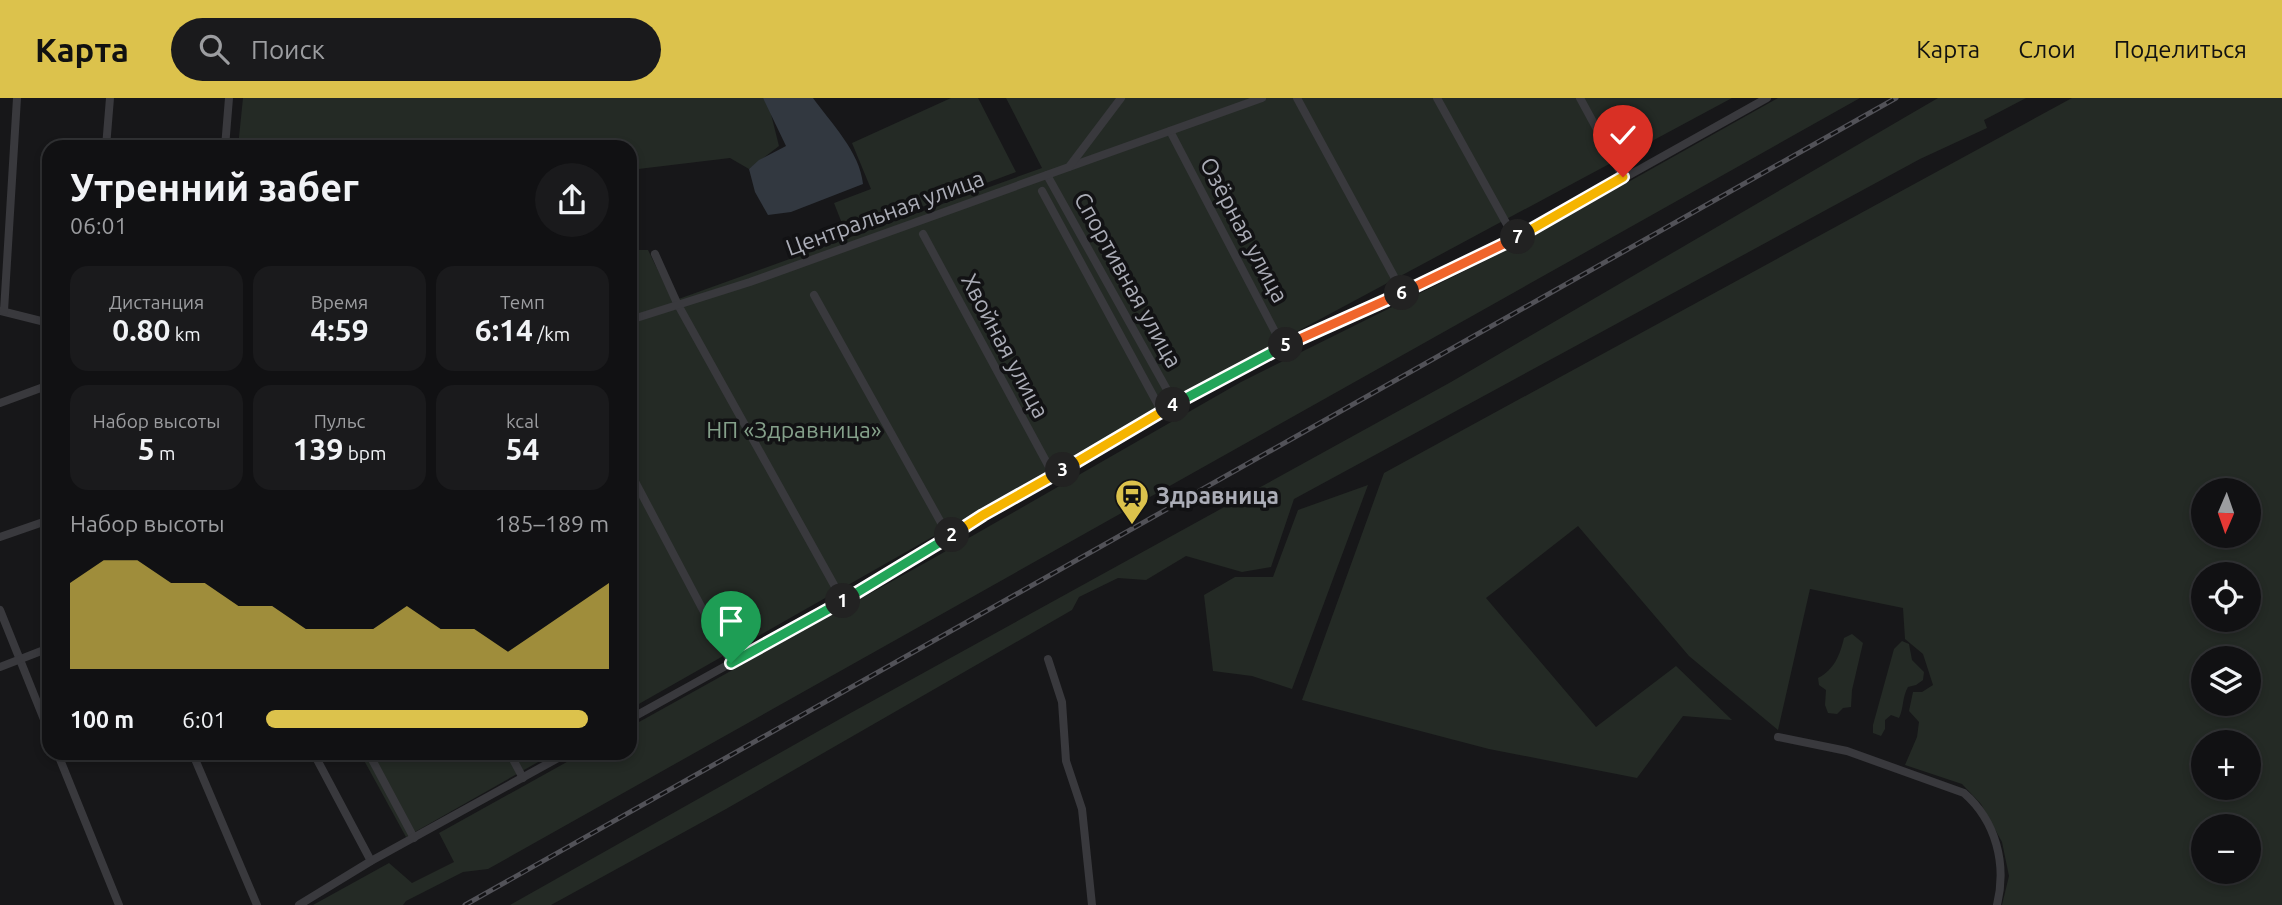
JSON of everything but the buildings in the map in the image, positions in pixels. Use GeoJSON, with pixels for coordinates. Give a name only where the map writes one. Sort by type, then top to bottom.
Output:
{"type":"FeatureCollection","features":[{"type":"Feature","properties":{"kind":"street"},"geometry":{"type":"LineString","coordinates":[[17,98],[2,311],[42,321]]}},
{"type":"Feature","properties":{"kind":"street"},"geometry":{"type":"LineString","coordinates":[[107,140],[110,98]]}},
{"type":"Feature","properties":{"kind":"street"},"geometry":{"type":"LineString","coordinates":[[226,140],[229,98]]}},
{"type":"Feature","properties":{"kind":"street"},"geometry":{"type":"LineString","coordinates":[[1069,167],[1121,98]]}},
{"type":"Feature","properties":{"kind":"street","name":"Центральная улица"},"geometry":{"type":"LineString","coordinates":[[637,317],[750,282],[1262,98]]}},
{"type":"Feature","properties":{"kind":"street"},"geometry":{"type":"LineString","coordinates":[[1297,98],[1403,293]]}},
{"type":"Feature","properties":{"kind":"street"},"geometry":{"type":"LineString","coordinates":[[1437,98],[1515,239]]}},
{"type":"Feature","properties":{"kind":"street"},"geometry":{"type":"LineString","coordinates":[[1580,98],[1623,177]]}},
{"type":"Feature","properties":{"kind":"street"},"geometry":{"type":"LineString","coordinates":[[1745,98],[1750,107]]}},
{"type":"Feature","properties":{"kind":"street"},"geometry":{"type":"LineString","coordinates":[[637,714],[843,601],[983,515],[1175,404],[1283,347],[1515,239],[1767,98]]}},
{"type":"Feature","properties":{"kind":"street","name":"Озёрная улица"},"geometry":{"type":"LineString","coordinates":[[1170,131],[1283,347]]}},
{"type":"Feature","properties":{"kind":"street","name":"Спортивная улица"},"geometry":{"type":"LineString","coordinates":[[1047,175],[1175,404]]}},
{"type":"Feature","properties":{"kind":"street"},"geometry":{"type":"LineString","coordinates":[[1042,191],[1162,412]]}},
{"type":"Feature","properties":{"kind":"street","name":"Хвойная улица"},"geometry":{"type":"LineString","coordinates":[[923,234],[1054,476]]}},
{"type":"Feature","properties":{"kind":"street"},"geometry":{"type":"LineString","coordinates":[[655,254],[677,303],[843,601]]}},
{"type":"Feature","properties":{"kind":"street"},"geometry":{"type":"LineString","coordinates":[[814,295],[949,537]]}},
{"type":"Feature","properties":{"kind":"street"},"geometry":{"type":"LineString","coordinates":[[0,403],[42,388]]}},
{"type":"Feature","properties":{"kind":"street"},"geometry":{"type":"LineString","coordinates":[[637,485],[731,663]]}},
{"type":"Feature","properties":{"kind":"street"},"geometry":{"type":"LineString","coordinates":[[0,537],[42,522]]}},
{"type":"Feature","properties":{"kind":"street"},"geometry":{"type":"LineString","coordinates":[[0,610],[42,715]]}},
{"type":"Feature","properties":{"kind":"street"},"geometry":{"type":"LineString","coordinates":[[0,667],[42,651]]}},
{"type":"Feature","properties":{"kind":"street"},"geometry":{"type":"LineString","coordinates":[[1048,659],[1062,702],[1066,761],[1082,809],[1092,905]]}},
{"type":"Feature","properties":{"kind":"street"},"geometry":{"type":"LineString","coordinates":[[1778,737],[1847,751],[1964,793],[1975,803],[1991,828],[2001,873],[1997,905]]}},
{"type":"Feature","properties":{"kind":"street"},"geometry":{"type":"LineString","coordinates":[[60,760],[119,905]]}},
{"type":"Feature","properties":{"kind":"street"},"geometry":{"type":"LineString","coordinates":[[195,760],[257,905]]}},
{"type":"Feature","properties":{"kind":"street"},"geometry":{"type":"LineString","coordinates":[[317,760],[371,861]]}},
{"type":"Feature","properties":{"kind":"street"},"geometry":{"type":"LineString","coordinates":[[372,760],[414,838]]}},
{"type":"Feature","properties":{"kind":"street"},"geometry":{"type":"LineString","coordinates":[[513,760],[523,778]]}},
{"type":"Feature","properties":{"kind":"street"},"geometry":{"type":"LineString","coordinates":[[299,905],[371,861],[555,760]]}},
{"type":"Feature","properties":{"kind":"green space"},"geometry":{"type":"Polygon","coordinates":[[[243,98],[763,98],[769,106],[779,146],[749,169],[730,158],[637,169],[637,140],[239,140],[243,98]]]}},
{"type":"Feature","properties":{"kind":"green space"},"geometry":{"type":"Polygon","coordinates":[[[951,98],[978,98],[1016,172],[884,221],[880,212],[843,226],[834,203],[871,189],[852,143],[951,98]]]}},
{"type":"Feature","properties":{"kind":"green space","name":"НП «Здравница»"},"geometry":{"type":"Polygon","coordinates":[[[1006,98],[1732,98],[1231,367],[637,705],[637,250],[648,250],[673,301],[1042,168],[1006,98]]]}},
{"type":"Feature","properties":{"kind":"green space"},"geometry":{"type":"Polygon","coordinates":[[[1778,98],[1860,98],[488,869],[463,872],[403,905],[313,905],[389,863],[412,883],[454,862],[439,833],[570,760],[637,760],[637,723],[932,559],[1241,382],[1507,250],[1778,98]]]}},
{"type":"Feature","properties":{"kind":"green space"},"geometry":{"type":"Polygon","coordinates":[[[1938,98],[2026,98],[1984,120],[1987,128],[1920,159],[1294,499],[1271,567],[1242,572],[1186,556],[1146,580],[1118,578],[1079,597],[1072,610],[726,809],[551,905],[510,905],[847,715],[1451,382],[1938,98]]]}},
{"type":"Feature","properties":{"kind":"green space"},"geometry":{"type":"Polygon","coordinates":[[[2072,98],[2282,98],[2282,905],[2002,905],[2009,876],[2002,842],[1981,804],[1962,784],[1905,765],[1917,737],[1919,722],[1909,711],[1913,692],[1922,692],[1933,685],[1923,654],[1905,639],[1903,608],[1810,589],[1778,730],[1689,656],[1578,526],[1486,598],[1596,727],[1676,666],[1732,720],[1683,716],[1637,778],[1489,749],[1302,700],[1384,473],[2072,98]]]}},
{"type":"Feature","properties":{"kind":"green space"},"geometry":{"type":"Polygon","coordinates":[[[1368,485],[1292,689],[1252,676],[1213,671],[1204,595],[1235,577],[1273,577],[1298,510],[1368,485]]]}},
{"type":"Feature","properties":{"kind":"green space"},"geometry":{"type":"Polygon","coordinates":[[[1852,634],[1863,643],[1852,690],[1851,707],[1843,708],[1837,714],[1828,713],[1825,705],[1826,690],[1819,685],[1818,678],[1832,666],[1844,638],[1852,634]]]}},
{"type":"Feature","properties":{"kind":"green space"},"geometry":{"type":"Polygon","coordinates":[[[1902,641],[1909,644],[1912,660],[1924,672],[1923,680],[1908,687],[1899,718],[1891,715],[1885,720],[1885,729],[1881,736],[1873,733],[1873,725],[1894,649],[1902,641]]]}},
{"type":"Feature","properties":{"kind":"green space"},"geometry":{"type":"Polygon","coordinates":[[[364,760],[542,760],[406,837],[364,760]]]}},
{"type":"Feature","properties":{"kind":"shaded area"},"geometry":{"type":"Polygon","coordinates":[[[763,98],[813,98],[851,149],[863,184],[791,212],[768,215],[755,192],[749,169],[759,160],[786,146],[763,98]]]}},
{"type":"Feature","properties":{"kind":"railway"},"geometry":{"type":"LineString","coordinates":[[465,905],[1896,98]]}},
{"type":"Feature","properties":{"kind":"place","name":"Здравница"},"geometry":{"type":"Point","coordinates":[1132,526]}},
{"type":"Feature","properties":{"kind":"route"},"geometry":{"type":"LineString","coordinates":[[731,663],[843,601],[983,515],[1175,404],[1290,343],[1515,239],[1623,177]]}}]}
